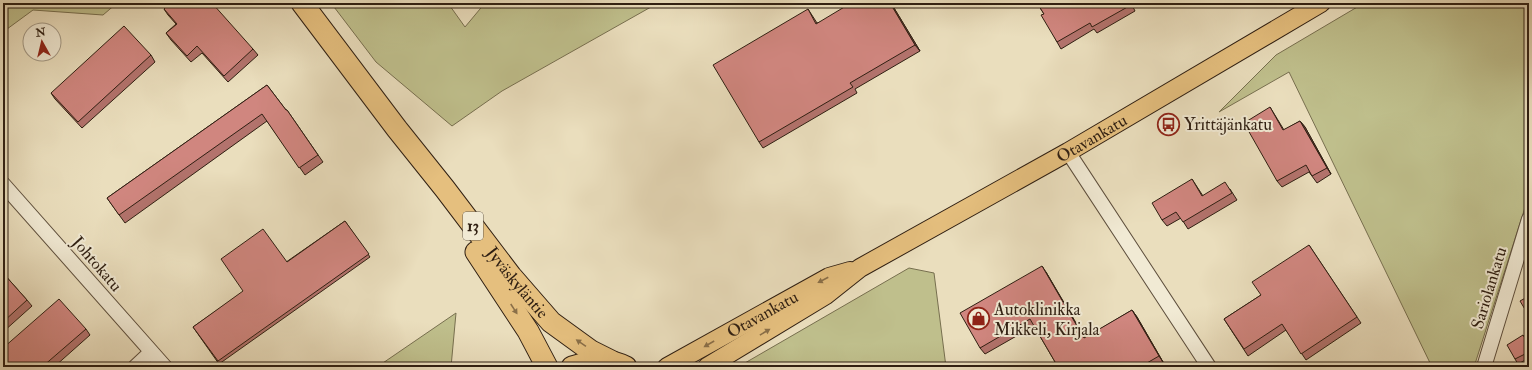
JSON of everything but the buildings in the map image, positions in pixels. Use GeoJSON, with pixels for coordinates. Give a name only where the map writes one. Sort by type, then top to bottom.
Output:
{"type":"FeatureCollection","features":[{"type":"Feature","properties":{"kind":"highway","name":"Jyväskyläntie"},"geometry":{"type":"LineString","coordinates":[[302,3],[511,276],[551,322],[591,351],[619,364]]}},
{"type":"Feature","properties":{"kind":"highway","name":"Jyväskyläntie"},"geometry":{"type":"LineString","coordinates":[[397,129],[433,187],[528,331],[547,367]]}},
{"type":"Feature","properties":{"kind":"highway","name":"13"},"geometry":{"type":"LineString","coordinates":[[572,367],[591,361],[619,364]]}},
{"type":"Feature","properties":{"kind":"main road","name":"Otavankatu"},"geometry":{"type":"LineString","coordinates":[[707,367],[826,296],[860,268],[1068,152],[1321,3]]}},
{"type":"Feature","properties":{"kind":"main road","name":"Otavankatu"},"geometry":{"type":"LineString","coordinates":[[667,367],[829,277],[860,268]]}},
{"type":"Feature","properties":{"kind":"street"},"geometry":{"type":"LineString","coordinates":[[1068,152],[1209,367]]}},
{"type":"Feature","properties":{"kind":"street","name":"Johtokatu"},"geometry":{"type":"LineString","coordinates":[[3,184],[165,367]]}},
{"type":"Feature","properties":{"kind":"street","name":"Sariolankatu"},"geometry":{"type":"LineString","coordinates":[[1484,367],[1529,219]]}},
{"type":"Feature","properties":{"kind":"street"},"geometry":{"type":"LineString","coordinates":[[135,367],[151,352]]}},
{"type":"Feature","properties":{"kind":"green space"},"geometry":{"type":"Polygon","coordinates":[[[3,3],[117,3],[103,15],[33,10],[3,32],[3,3]]]}},
{"type":"Feature","properties":{"kind":"green space"},"geometry":{"type":"Polygon","coordinates":[[[331,3],[454,3],[450,6],[465,27],[485,3],[658,3],[502,91],[452,126],[376,62],[331,3]]]}},
{"type":"Feature","properties":{"kind":"green space"},"geometry":{"type":"Polygon","coordinates":[[[1364,3],[1529,3],[1529,195],[1474,367],[1432,367],[1289,72],[1219,112],[1276,55],[1364,3]]]}},
{"type":"Feature","properties":{"kind":"green space"},"geometry":{"type":"Polygon","coordinates":[[[909,268],[934,273],[946,367],[738,367],[909,268]]]}},
{"type":"Feature","properties":{"kind":"green space"},"geometry":{"type":"Polygon","coordinates":[[[456,313],[451,367],[377,367],[456,313]]]}},
{"type":"Feature","properties":{"kind":"place","name":"Yrittäjänkatu"},"geometry":{"type":"Point","coordinates":[1169,124]}},
{"type":"Feature","properties":{"kind":"place","name":"Autoklinikka Mikkeli, Kirjala"},"geometry":{"type":"Point","coordinates":[979,319]}}]}
